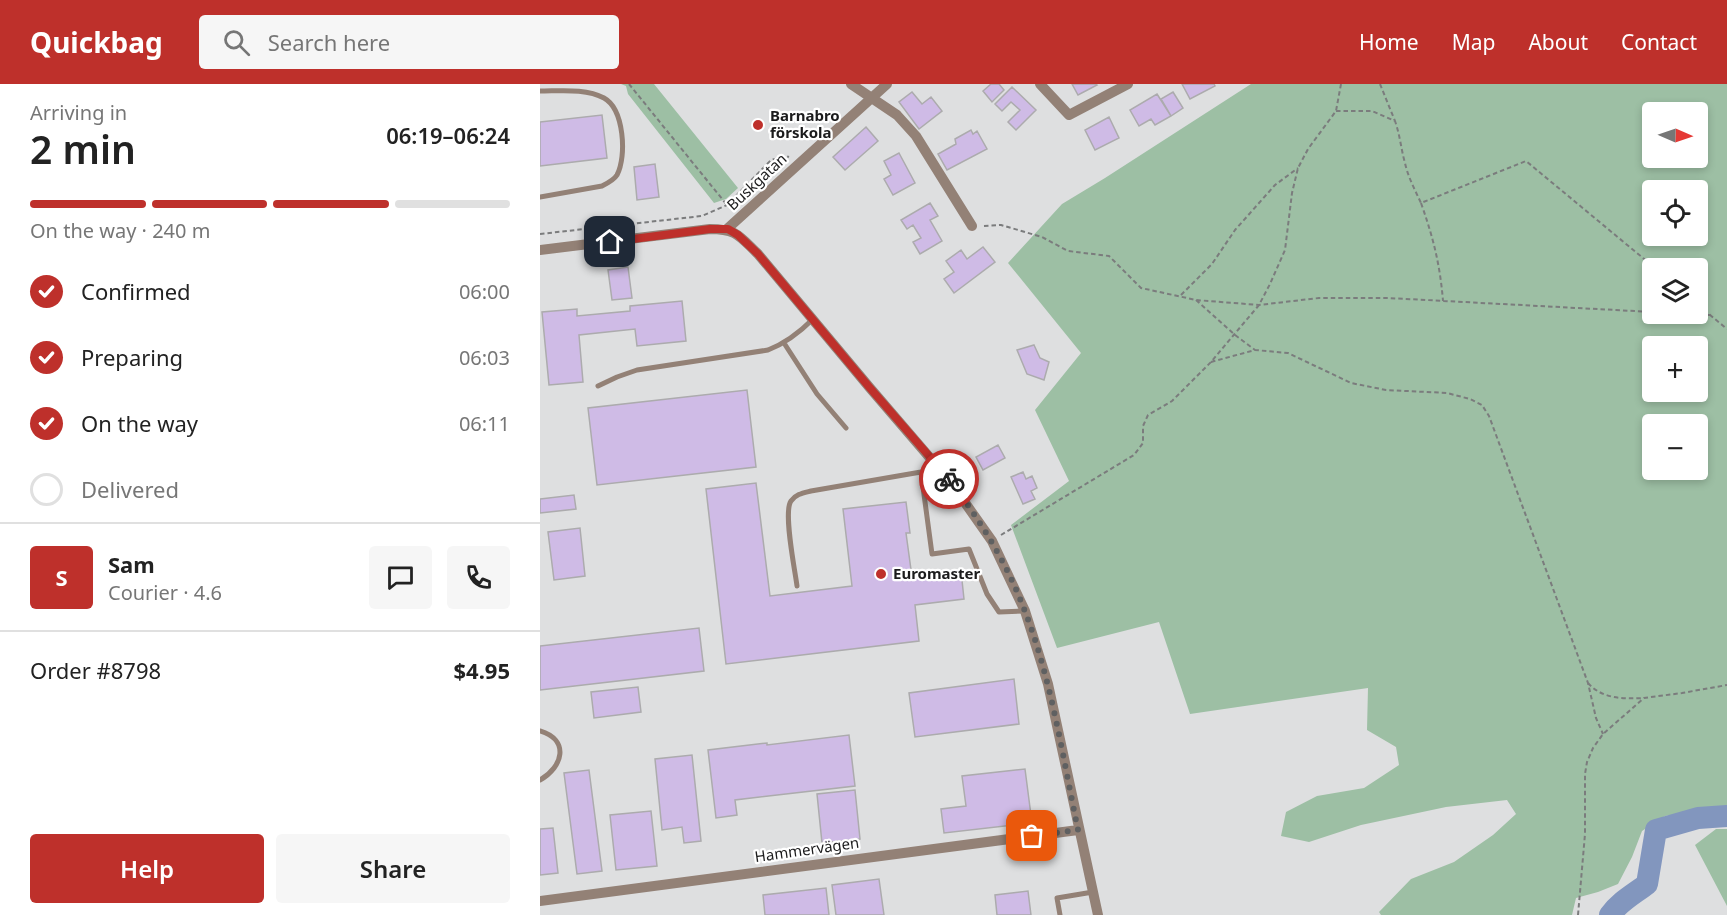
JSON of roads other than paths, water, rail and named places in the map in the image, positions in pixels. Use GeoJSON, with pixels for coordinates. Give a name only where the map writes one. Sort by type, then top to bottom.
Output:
{"type":"FeatureCollection","features":[{"type":"Feature","properties":{"kind":"street"},"geometry":{"type":"LineString","coordinates":[[850,84],[897,115],[916,136],[972,226]]}},
{"type":"Feature","properties":{"kind":"street","name":"Buskgatan"},"geometry":{"type":"LineString","coordinates":[[728,229],[887,84]]}},
{"type":"Feature","properties":{"kind":"street"},"geometry":{"type":"LineString","coordinates":[[1040,84],[1069,115],[1128,84]]}},
{"type":"Feature","properties":{"kind":"street"},"geometry":{"type":"LineString","coordinates":[[540,250],[710,229],[728,229],[758,254],[938,466],[992,541],[1025,611],[1048,684],[1098,915]]}},
{"type":"Feature","properties":{"kind":"street","name":"Hammervägen"},"geometry":{"type":"LineString","coordinates":[[540,901],[1078,830]]}},
{"type":"Feature","properties":{"kind":"lane"},"geometry":{"type":"LineString","coordinates":[[540,91],[584,92],[607,99],[618,112],[622,145],[621,163],[616,176],[610,182],[602,186],[540,197]]}},
{"type":"Feature","properties":{"kind":"lane"},"geometry":{"type":"LineString","coordinates":[[598,386],[617,376],[637,370],[768,350],[784,343],[813,319]]}},
{"type":"Feature","properties":{"kind":"lane"},"geometry":{"type":"LineString","coordinates":[[784,343],[817,394],[846,428]]}},
{"type":"Feature","properties":{"kind":"lane"},"geometry":{"type":"LineString","coordinates":[[797,586],[787,516],[789,503],[796,495],[921,472],[938,466]]}},
{"type":"Feature","properties":{"kind":"lane"},"geometry":{"type":"LineString","coordinates":[[921,472],[933,554],[969,549],[987,594],[999,612],[1025,611]]}},
{"type":"Feature","properties":{"kind":"lane"},"geometry":{"type":"LineString","coordinates":[[540,731],[556,739],[560,749],[560,758],[553,771],[540,780]]}},
{"type":"Feature","properties":{"kind":"lane"},"geometry":{"type":"LineString","coordinates":[[1060,915],[1057,898],[1093,892]]}},
{"type":"Feature","properties":{"kind":"waterway"},"geometry":{"type":"LineString","coordinates":[[1610,915],[1622,902],[1647,884],[1656,830],[1698,818],[1727,816]]}},
{"type":"Feature","properties":{"kind":"place","name":"Barnabro förskola"},"geometry":{"type":"Point","coordinates":[758,125]}},
{"type":"Feature","properties":{"kind":"place","name":"Euromaster"},"geometry":{"type":"Point","coordinates":[881,574]}}]}
